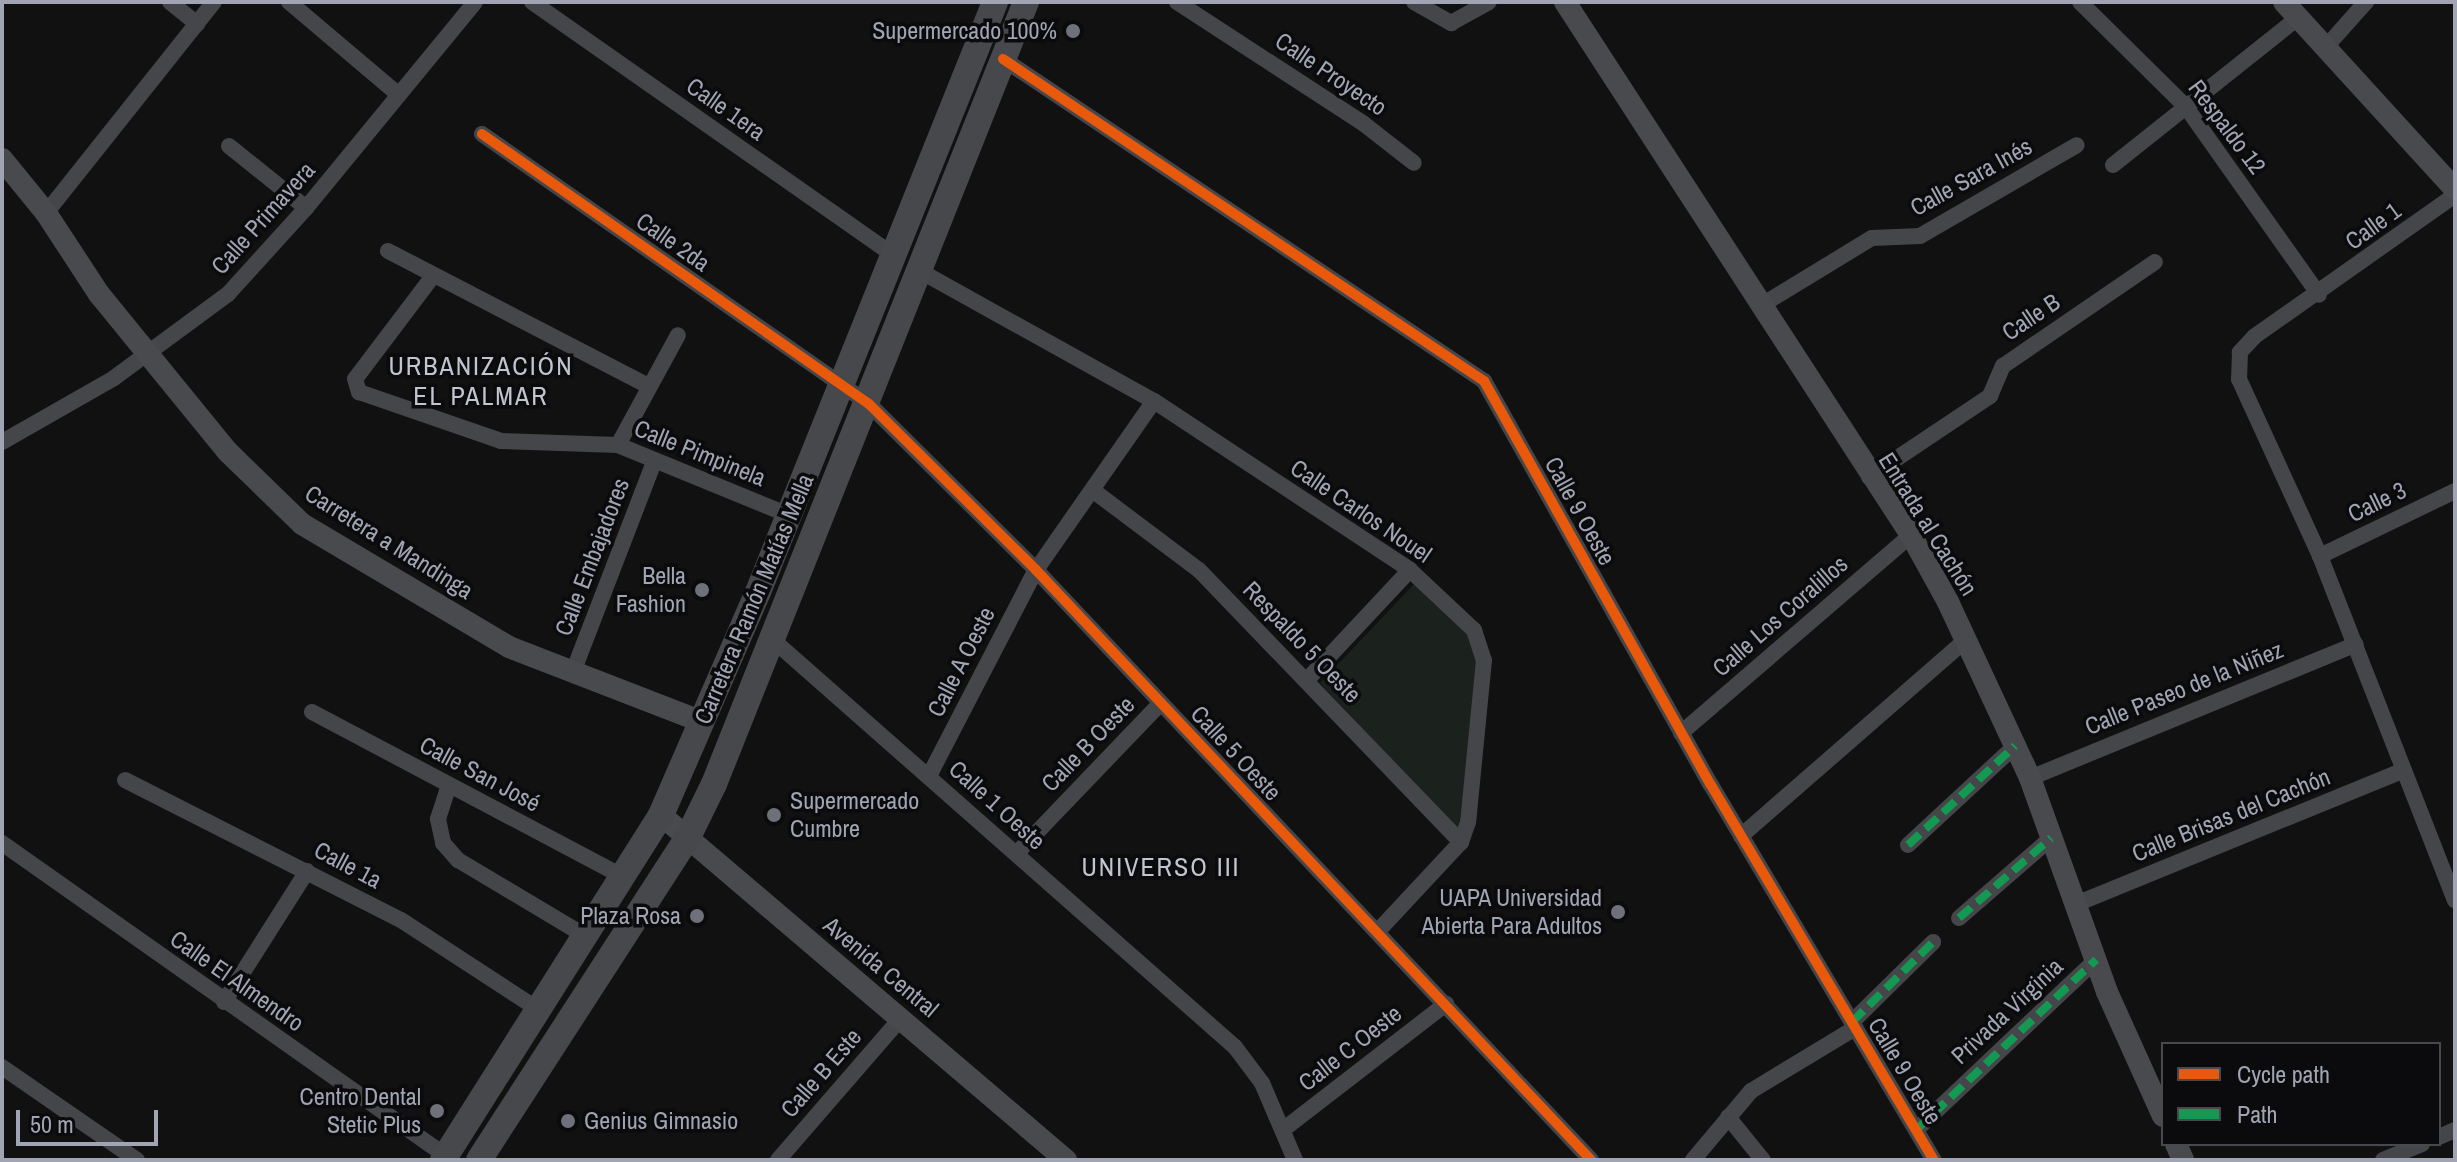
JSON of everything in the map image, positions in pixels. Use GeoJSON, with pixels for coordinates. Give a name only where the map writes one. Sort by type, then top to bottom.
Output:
{"type":"FeatureCollection","features":[{"type":"Feature","properties":{"kind":"main road","name":"Carretera Ramón Matías Mella"},"geometry":{"type":"LineString","coordinates":[[444,1158],[625,878],[661,815],[789,515],[995,2]]}},
{"type":"Feature","properties":{"kind":"main road","name":"Carretera Ramón Matías Mella"},"geometry":{"type":"LineString","coordinates":[[479,1160],[688,837],[773,640],[869,404],[1026,2]]}},
{"type":"Feature","properties":{"kind":"street"},"geometry":{"type":"LineString","coordinates":[[170,2],[197,24]]}},
{"type":"Feature","properties":{"kind":"street"},"geometry":{"type":"LineString","coordinates":[[46,213],[214,2]]}},
{"type":"Feature","properties":{"kind":"street"},"geometry":{"type":"LineString","coordinates":[[289,2],[398,94]]}},
{"type":"Feature","properties":{"kind":"street","name":"Calle Primavera"},"geometry":{"type":"LineString","coordinates":[[2,442],[147,354],[228,294],[306,208],[475,2]]}},
{"type":"Feature","properties":{"kind":"street","name":"Calle 1era"},"geometry":{"type":"LineString","coordinates":[[532,2],[893,255]]}},
{"type":"Feature","properties":{"kind":"street","name":"Calle Proyecto"},"geometry":{"type":"LineString","coordinates":[[1177,2],[1364,124],[1414,163]]}},
{"type":"Feature","properties":{"kind":"street"},"geometry":{"type":"LineString","coordinates":[[1414,2],[1451,23],[1489,2]]}},
{"type":"Feature","properties":{"kind":"street","name":"Entrada al Cachón"},"geometry":{"type":"LineString","coordinates":[[1565,2],[1869,477],[1911,535],[1966,640],[2030,778],[2096,960],[2161,1111]]}},
{"type":"Feature","properties":{"kind":"street","name":"Respaldo 12"},"geometry":{"type":"LineString","coordinates":[[2080,2],[2186,107],[2319,295]]}},
{"type":"Feature","properties":{"kind":"street"},"geometry":{"type":"LineString","coordinates":[[2325,48],[2366,2]]}},
{"type":"Feature","properties":{"kind":"street"},"geometry":{"type":"LineString","coordinates":[[2113,165],[2186,107],[2291,10],[2455,192]]}},
{"type":"Feature","properties":{"kind":"street","name":"Calle 9 Oeste"},"geometry":{"type":"LineString","coordinates":[[1003,59],[1484,381],[1681,733],[1934,1160]]}},
{"type":"Feature","properties":{"kind":"street","name":"Calle 2da"},"geometry":{"type":"LineString","coordinates":[[482,134],[842,384]]}},
{"type":"Feature","properties":{"kind":"street","name":"Calle Sara Inés"},"geometry":{"type":"LineString","coordinates":[[1760,306],[1872,238],[1920,236],[2077,145]]}},
{"type":"Feature","properties":{"kind":"street"},"geometry":{"type":"LineString","coordinates":[[229,146],[306,208]]}},
{"type":"Feature","properties":{"kind":"street","name":"Carretera a Mandinga"},"geometry":{"type":"LineString","coordinates":[[2,159],[46,213],[99,294],[147,354],[228,452],[302,524],[509,647],[702,722]]}},
{"type":"Feature","properties":{"kind":"street","name":"Calle 1"},"geometry":{"type":"LineString","coordinates":[[2455,192],[2319,295],[2254,337],[2240,352],[2239,379],[2320,556],[2455,900]]}},
{"type":"Feature","properties":{"kind":"street"},"geometry":{"type":"LineString","coordinates":[[388,251],[647,385]]}},
{"type":"Feature","properties":{"kind":"street","name":"Calle B"},"geometry":{"type":"LineString","coordinates":[[1869,477],[1990,396],[2003,366],[2155,262]]}},
{"type":"Feature","properties":{"kind":"street","name":"Calle Carlos Nouel"},"geometry":{"type":"LineString","coordinates":[[920,271],[1154,401],[1410,570],[1464,618],[1482,644],[1474,799],[1461,842],[1377,932]]}},
{"type":"Feature","properties":{"kind":"street","name":"Calle Pimpinela"},"geometry":{"type":"LineString","coordinates":[[433,276],[355,379],[359,392],[501,441],[618,445],[789,515]]}},
{"type":"Feature","properties":{"kind":"street"},"geometry":{"type":"LineString","coordinates":[[618,445],[647,385],[678,335]]}},
{"type":"Feature","properties":{"kind":"street","name":"Calle 5 Oeste"},"geometry":{"type":"LineString","coordinates":[[842,384],[869,404],[1036,570],[1591,1160]]}},
{"type":"Feature","properties":{"kind":"street","name":"Calle A Oeste"},"geometry":{"type":"LineString","coordinates":[[929,776],[1036,570],[1095,492],[1154,401]]}},
{"type":"Feature","properties":{"kind":"street","name":"Calle Embajadores"},"geometry":{"type":"LineString","coordinates":[[573,672],[655,460]]}},
{"type":"Feature","properties":{"kind":"street","name":"Calle 3"},"geometry":{"type":"LineString","coordinates":[[2320,556],[2455,491]]}},
{"type":"Feature","properties":{"kind":"street","name":"Respaldo 5 Oeste"},"geometry":{"type":"LineString","coordinates":[[1095,492],[1199,570],[1461,842]]}},
{"type":"Feature","properties":{"kind":"street","name":"Calle Los Coralillos"},"geometry":{"type":"LineString","coordinates":[[1681,733],[1911,535]]}},
{"type":"Feature","properties":{"kind":"street"},"geometry":{"type":"LineString","coordinates":[[1306,681],[1410,570]]}},
{"type":"Feature","properties":{"kind":"street","name":"Calle 1 Oeste"},"geometry":{"type":"LineString","coordinates":[[773,640],[1235,1047],[1262,1083],[1295,1160]]}},
{"type":"Feature","properties":{"kind":"street"},"geometry":{"type":"LineString","coordinates":[[1741,836],[1966,640]]}},
{"type":"Feature","properties":{"kind":"street","name":"Calle Paseo de la Niñez"},"geometry":{"type":"LineString","coordinates":[[2030,778],[2356,644]]}},
{"type":"Feature","properties":{"kind":"street","name":"Calle B Oeste"},"geometry":{"type":"LineString","coordinates":[[1016,854],[1161,703]]}},
{"type":"Feature","properties":{"kind":"street","name":"Calle San José"},"geometry":{"type":"LineString","coordinates":[[312,712],[625,878]]}},
{"type":"Feature","properties":{"kind":"street"},"geometry":{"type":"LineString","coordinates":[[1908,845],[2015,746]]}},
{"type":"Feature","properties":{"kind":"street","name":"Calle Brisas del Cachón"},"geometry":{"type":"LineString","coordinates":[[2076,904],[2404,770]]}},
{"type":"Feature","properties":{"kind":"street","name":"Calle 1a"},"geometry":{"type":"LineString","coordinates":[[125,780],[401,920],[539,1010]]}},
{"type":"Feature","properties":{"kind":"street"},"geometry":{"type":"LineString","coordinates":[[449,785],[438,819],[443,843],[458,860],[587,937]]}},
{"type":"Feature","properties":{"kind":"street","name":"Avenida Central"},"geometry":{"type":"LineString","coordinates":[[661,815],[1066,1160]]}},
{"type":"Feature","properties":{"kind":"street"},"geometry":{"type":"LineString","coordinates":[[1959,918],[2051,838]]}},
{"type":"Feature","properties":{"kind":"street","name":"Calle El Almendro"},"geometry":{"type":"LineString","coordinates":[[2,843],[444,1158]]}},
{"type":"Feature","properties":{"kind":"street"},"geometry":{"type":"LineString","coordinates":[[224,1002],[307,871]]}},
{"type":"Feature","properties":{"kind":"street"},"geometry":{"type":"LineString","coordinates":[[1693,1160],[1751,1091],[1854,1025],[1933,942]]}},
{"type":"Feature","properties":{"kind":"street","name":"Privada Virginia"},"geometry":{"type":"LineString","coordinates":[[1916,1130],[2096,960]]}},
{"type":"Feature","properties":{"kind":"street","name":"Calle C Oeste"},"geometry":{"type":"LineString","coordinates":[[1284,1129],[1446,1004]]}},
{"type":"Feature","properties":{"kind":"street","name":"Calle B Este"},"geometry":{"type":"LineString","coordinates":[[778,1160],[901,1018]]}},
{"type":"Feature","properties":{"kind":"street"},"geometry":{"type":"LineString","coordinates":[[2,1067],[137,1160]]}},
{"type":"Feature","properties":{"kind":"street"},"geometry":{"type":"LineString","coordinates":[[1728,1117],[1763,1160]]}},
{"type":"Feature","properties":{"kind":"street"},"geometry":{"type":"LineString","coordinates":[[2383,1160],[2417,1146]]}},
{"type":"Feature","properties":{"kind":"shaded area"},"geometry":{"type":"Polygon","coordinates":[[[1415,583],[1477,639],[1478,755],[1457,830],[1320,683],[1415,583]]]}},
{"type":"Feature","properties":{"kind":"marked path"},"geometry":{"type":"LineString","coordinates":[[1908,845],[2015,746]]}},
{"type":"Feature","properties":{"kind":"marked path"},"geometry":{"type":"LineString","coordinates":[[1959,918],[2051,838]]}},
{"type":"Feature","properties":{"kind":"marked path"},"geometry":{"type":"LineString","coordinates":[[1852,1022],[1933,942]]}},
{"type":"Feature","properties":{"kind":"marked path"},"geometry":{"type":"LineString","coordinates":[[1916,1130],[2096,960]]}},
{"type":"Feature","properties":{"kind":"cycle path"},"geometry":{"type":"LineString","coordinates":[[1003,59],[1484,381],[1711,785],[1934,1160]]}},
{"type":"Feature","properties":{"kind":"cycle path"},"geometry":{"type":"LineString","coordinates":[[482,134],[869,404],[1036,570],[1591,1160]]}},
{"type":"Feature","properties":{"kind":"place","name":"Supermercado 100%"},"geometry":{"type":"Point","coordinates":[1073,31]}},
{"type":"Feature","properties":{"kind":"place","name":"Bella Fashion"},"geometry":{"type":"Point","coordinates":[702,590]}},
{"type":"Feature","properties":{"kind":"place","name":"Supermercado Cumbre"},"geometry":{"type":"Point","coordinates":[774,815]}},
{"type":"Feature","properties":{"kind":"place","name":"UAPA Universidad Abierta Para Adultos"},"geometry":{"type":"Point","coordinates":[1618,912]}},
{"type":"Feature","properties":{"kind":"place","name":"Plaza Rosa"},"geometry":{"type":"Point","coordinates":[697,916]}},
{"type":"Feature","properties":{"kind":"place","name":"Centro Dental Stetic Plus"},"geometry":{"type":"Point","coordinates":[437,1111]}},
{"type":"Feature","properties":{"kind":"place","name":"Genius Gimnasio"},"geometry":{"type":"Point","coordinates":[568,1121]}},
{"type":"Feature","properties":{"kind":"district","name":"URBANIZACIÓN EL PALMAR"},"geometry":{"type":"Point","coordinates":[481,381]}},
{"type":"Feature","properties":{"kind":"district","name":"UNIVERSO III"},"geometry":{"type":"Point","coordinates":[1161,867]}}]}
